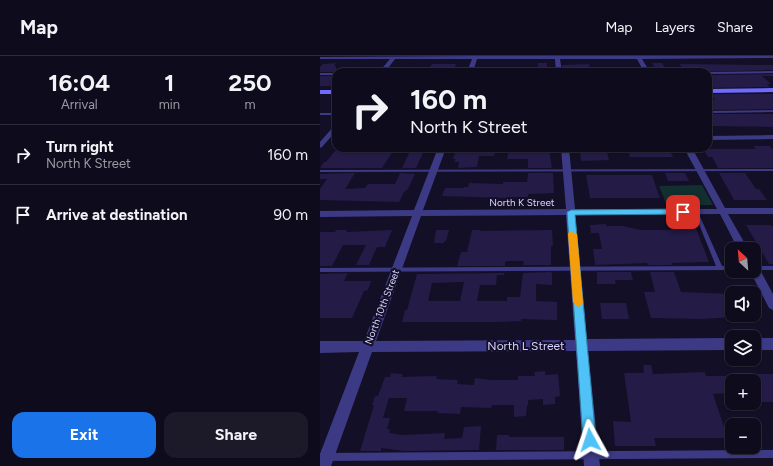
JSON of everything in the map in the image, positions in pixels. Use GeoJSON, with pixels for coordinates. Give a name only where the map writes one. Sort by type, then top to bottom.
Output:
{"type":"FeatureCollection","features":[{"type":"Feature","properties":{"kind":"main road"},"geometry":{"type":"LineString","coordinates":[[712,90],[773,90]]}},
{"type":"Feature","properties":{"kind":"main road"},"geometry":{"type":"LineString","coordinates":[[320,92],[332,92]]}},
{"type":"Feature","properties":{"kind":"street"},"geometry":{"type":"LineString","coordinates":[[385,68],[394,57]]}},
{"type":"Feature","properties":{"kind":"street"},"geometry":{"type":"LineString","coordinates":[[472,68],[476,57]]}},
{"type":"Feature","properties":{"kind":"street"},"geometry":{"type":"LineString","coordinates":[[558,57],[559,68]]}},
{"type":"Feature","properties":{"kind":"street"},"geometry":{"type":"LineString","coordinates":[[639,57],[645,68]]}},
{"type":"Feature","properties":{"kind":"street"},"geometry":{"type":"LineString","coordinates":[[320,58],[773,57]]}},
{"type":"Feature","properties":{"kind":"street"},"geometry":{"type":"LineString","coordinates":[[320,146],[323,139],[332,131]]}},
{"type":"Feature","properties":{"kind":"street"},"geometry":{"type":"LineString","coordinates":[[712,138],[773,137]]}},
{"type":"Feature","properties":{"kind":"street","name":"North 10th Street"},"geometry":{"type":"LineString","coordinates":[[323,460],[440,152]]}},
{"type":"Feature","properties":{"kind":"street"},"geometry":{"type":"LineString","coordinates":[[565,152],[591,461]]}},
{"type":"Feature","properties":{"kind":"street"},"geometry":{"type":"LineString","coordinates":[[690,152],[739,242]]}},
{"type":"Feature","properties":{"kind":"street","name":"North K Street"},"geometry":{"type":"LineString","coordinates":[[320,214],[773,211]]}},
{"type":"Feature","properties":{"kind":"street"},"geometry":{"type":"LineString","coordinates":[[759,278],[773,305]]}},
{"type":"Feature","properties":{"kind":"street","name":"North L Street"},"geometry":{"type":"LineString","coordinates":[[320,347],[725,344]]}},
{"type":"Feature","properties":{"kind":"street"},"geometry":{"type":"LineString","coordinates":[[761,344],[773,344]]}},
{"type":"Feature","properties":{"kind":"lane"},"geometry":{"type":"LineString","coordinates":[[712,73],[773,72]]}},
{"type":"Feature","properties":{"kind":"lane"},"geometry":{"type":"LineString","coordinates":[[320,74],[332,74]]}},
{"type":"Feature","properties":{"kind":"lane"},"geometry":{"type":"LineString","coordinates":[[712,112],[773,111]]}},
{"type":"Feature","properties":{"kind":"lane"},"geometry":{"type":"LineString","coordinates":[[320,114],[332,114]]}},
{"type":"Feature","properties":{"kind":"lane"},"geometry":{"type":"LineString","coordinates":[[320,171],[773,170]]}},
{"type":"Feature","properties":{"kind":"lane"},"geometry":{"type":"LineString","coordinates":[[696,212],[720,268]]}},
{"type":"Feature","properties":{"kind":"lane"},"geometry":{"type":"LineString","coordinates":[[320,270],[725,268]]}},
{"type":"Feature","properties":{"kind":"lane"},"geometry":{"type":"LineString","coordinates":[[761,269],[773,268]]}},
{"type":"Feature","properties":{"kind":"lane"},"geometry":{"type":"LineString","coordinates":[[323,460],[591,461],[773,454]]}},
{"type":"Feature","properties":{"kind":"green space"},"geometry":{"type":"Polygon","coordinates":[[[702,185],[713,205],[667,206],[659,186],[702,185]]]}},
{"type":"Feature","properties":{"kind":"building"},"geometry":{"type":"Polygon","coordinates":[[[336,63],[334,66],[336,66],[336,68],[332,68],[332,72],[320,72],[320,67],[323,64],[336,63]]]}},
{"type":"Feature","properties":{"kind":"building"},"geometry":{"type":"Polygon","coordinates":[[[538,63],[547,63],[547,68],[538,68],[538,63]]]}},
{"type":"Feature","properties":{"kind":"building"},"geometry":{"type":"Polygon","coordinates":[[[652,63],[662,63],[665,68],[655,68],[652,63]]]}},
{"type":"Feature","properties":{"kind":"building"},"geometry":{"type":"Polygon","coordinates":[[[432,64],[456,64],[454,68],[430,68],[432,64]]]}},
{"type":"Feature","properties":{"kind":"building"},"geometry":{"type":"Polygon","coordinates":[[[589,64],[590,68],[562,68],[562,65],[589,64]]]}},
{"type":"Feature","properties":{"kind":"building"},"geometry":{"type":"Polygon","coordinates":[[[679,64],[773,65],[773,70],[712,71],[712,68],[683,68],[679,64]]]}},
{"type":"Feature","properties":{"kind":"building"},"geometry":{"type":"Polygon","coordinates":[[[773,74],[773,76],[762,76],[771,84],[767,84],[770,87],[712,88],[712,75],[773,74]]]}},
{"type":"Feature","properties":{"kind":"building"},"geometry":{"type":"Polygon","coordinates":[[[320,76],[332,76],[332,86],[320,86],[320,76]]]}},
{"type":"Feature","properties":{"kind":"building"},"geometry":{"type":"Polygon","coordinates":[[[712,94],[773,94],[773,109],[712,110],[712,100],[715,100],[712,94]]]}},
{"type":"Feature","properties":{"kind":"building"},"geometry":{"type":"Polygon","coordinates":[[[712,114],[773,114],[773,127],[712,126],[712,114]]]}},
{"type":"Feature","properties":{"kind":"building"},"geometry":{"type":"Polygon","coordinates":[[[753,146],[770,146],[773,150],[773,168],[718,168],[712,157],[708,157],[705,152],[712,152],[712,149],[756,149],[753,146]]]}},
{"type":"Feature","properties":{"kind":"building"},"geometry":{"type":"Polygon","coordinates":[[[334,152],[392,152],[382,168],[320,168],[324,162],[326,162],[334,152]]]}},
{"type":"Feature","properties":{"kind":"building"},"geometry":{"type":"Polygon","coordinates":[[[410,152],[424,152],[416,168],[402,168],[410,152]]]}},
{"type":"Feature","properties":{"kind":"building"},"geometry":{"type":"Polygon","coordinates":[[[455,152],[495,152],[494,156],[479,156],[477,167],[458,168],[459,162],[454,162],[456,159],[453,159],[455,152]]]}},
{"type":"Feature","properties":{"kind":"building"},"geometry":{"type":"Polygon","coordinates":[[[508,152],[550,152],[552,168],[528,168],[528,159],[507,159],[508,152]]]}},
{"type":"Feature","properties":{"kind":"building"},"geometry":{"type":"Polygon","coordinates":[[[580,152],[607,152],[609,160],[581,161],[580,152]]]}},
{"type":"Feature","properties":{"kind":"building"},"geometry":{"type":"Polygon","coordinates":[[[628,152],[670,152],[673,157],[630,157],[628,152]]]}},
{"type":"Feature","properties":{"kind":"building"},"geometry":{"type":"Polygon","coordinates":[[[355,173],[345,189],[365,188],[368,184],[395,184],[400,173],[415,174],[408,189],[404,192],[399,202],[320,200],[320,189],[327,179],[320,179],[320,174],[355,173]]]}},
{"type":"Feature","properties":{"kind":"building"},"geometry":{"type":"Polygon","coordinates":[[[528,173],[553,173],[554,193],[528,194],[528,197],[506,198],[442,196],[445,188],[464,188],[468,187],[469,183],[503,184],[503,182],[527,182],[528,173]]]}},
{"type":"Feature","properties":{"kind":"building"},"geometry":{"type":"Polygon","coordinates":[[[665,173],[685,173],[689,181],[668,181],[665,173]]]}},
{"type":"Feature","properties":{"kind":"building"},"geometry":{"type":"Polygon","coordinates":[[[719,173],[745,173],[756,189],[759,189],[767,200],[734,200],[719,173]]]}},
{"type":"Feature","properties":{"kind":"building"},"geometry":{"type":"Polygon","coordinates":[[[586,175],[652,175],[660,198],[590,198],[586,175]]]}},
{"type":"Feature","properties":{"kind":"building"},"geometry":{"type":"Polygon","coordinates":[[[606,224],[606,226],[623,226],[641,230],[671,230],[670,229],[682,229],[681,226],[695,226],[709,262],[672,263],[672,265],[648,265],[647,263],[595,265],[593,249],[602,249],[599,233],[591,233],[590,225],[606,224]]]}},
{"type":"Feature","properties":{"kind":"building"},"geometry":{"type":"Polygon","coordinates":[[[746,225],[771,225],[773,227],[773,264],[769,264],[761,250],[761,242],[756,242],[746,225]]]}},
{"type":"Feature","properties":{"kind":"building"},"geometry":{"type":"Polygon","coordinates":[[[336,230],[347,230],[346,232],[392,230],[385,247],[377,247],[369,265],[356,265],[366,245],[343,245],[332,266],[320,266],[320,232],[335,232],[336,230]]]}},
{"type":"Feature","properties":{"kind":"building"},"geometry":{"type":"Polygon","coordinates":[[[436,230],[449,230],[444,243],[434,243],[436,230]]]}},
{"type":"Feature","properties":{"kind":"building"},"geometry":{"type":"Polygon","coordinates":[[[472,230],[552,230],[553,246],[551,246],[551,265],[523,265],[524,261],[508,261],[505,262],[505,266],[457,266],[461,252],[467,252],[472,230]]]}},
{"type":"Feature","properties":{"kind":"building"},"geometry":{"type":"Polygon","coordinates":[[[551,272],[552,285],[536,284],[536,301],[557,302],[557,320],[521,319],[521,321],[496,322],[402,322],[417,274],[504,273],[504,275],[497,275],[496,285],[480,285],[477,301],[507,301],[507,297],[520,297],[523,273],[551,272]],[[464,282],[432,283],[428,301],[460,301],[464,282]]]}},
{"type":"Feature","properties":{"kind":"building"},"geometry":{"type":"Polygon","coordinates":[[[597,272],[631,272],[633,280],[615,280],[616,284],[597,284],[597,272]]]}},
{"type":"Feature","properties":{"kind":"building"},"geometry":{"type":"Polygon","coordinates":[[[650,272],[674,272],[681,292],[725,294],[725,317],[702,319],[651,318],[644,292],[655,292],[650,272]]]}},
{"type":"Feature","properties":{"kind":"building"},"geometry":{"type":"Polygon","coordinates":[[[348,273],[344,281],[371,281],[368,290],[364,291],[352,318],[320,318],[320,274],[348,273]]]}},
{"type":"Feature","properties":{"kind":"building"},"geometry":{"type":"Polygon","coordinates":[[[600,303],[626,303],[629,319],[602,319],[600,303]]]}},
{"type":"Feature","properties":{"kind":"building"},"geometry":{"type":"Polygon","coordinates":[[[643,365],[651,365],[653,374],[705,372],[706,376],[725,376],[725,393],[713,394],[725,427],[725,438],[654,438],[656,446],[615,446],[613,421],[631,422],[624,373],[644,373],[643,365]]]}},
{"type":"Feature","properties":{"kind":"building"},"geometry":{"type":"Polygon","coordinates":[[[545,371],[545,375],[558,374],[560,396],[555,397],[555,404],[543,405],[543,399],[528,400],[526,416],[514,417],[514,405],[492,405],[491,408],[461,407],[460,414],[437,413],[438,411],[404,411],[407,398],[389,398],[383,418],[390,418],[387,429],[390,429],[389,433],[402,435],[445,433],[444,439],[462,438],[464,427],[481,426],[479,450],[404,451],[381,448],[381,451],[360,451],[374,405],[372,405],[375,396],[378,396],[385,377],[390,377],[391,373],[403,374],[401,377],[437,376],[436,379],[458,380],[457,384],[474,385],[475,378],[491,380],[518,380],[518,376],[535,376],[534,372],[545,371]]]}},
{"type":"Feature","properties":{"kind":"building"},"geometry":{"type":"Polygon","coordinates":[[[761,374],[773,374],[773,402],[761,402],[761,374]]]}},
{"type":"Feature","properties":{"kind":"building"},"geometry":{"type":"Polygon","coordinates":[[[497,435],[509,435],[509,437],[564,437],[564,450],[496,450],[497,435]]]}},
{"type":"Feature","properties":{"kind":"slow traffic"},"geometry":{"type":"LineString","coordinates":[[572,234],[578,302]]}},
{"type":"Feature","properties":{"kind":"route"},"geometry":{"type":"LineString","coordinates":[[590,440],[571,212],[683,212]]}}]}
